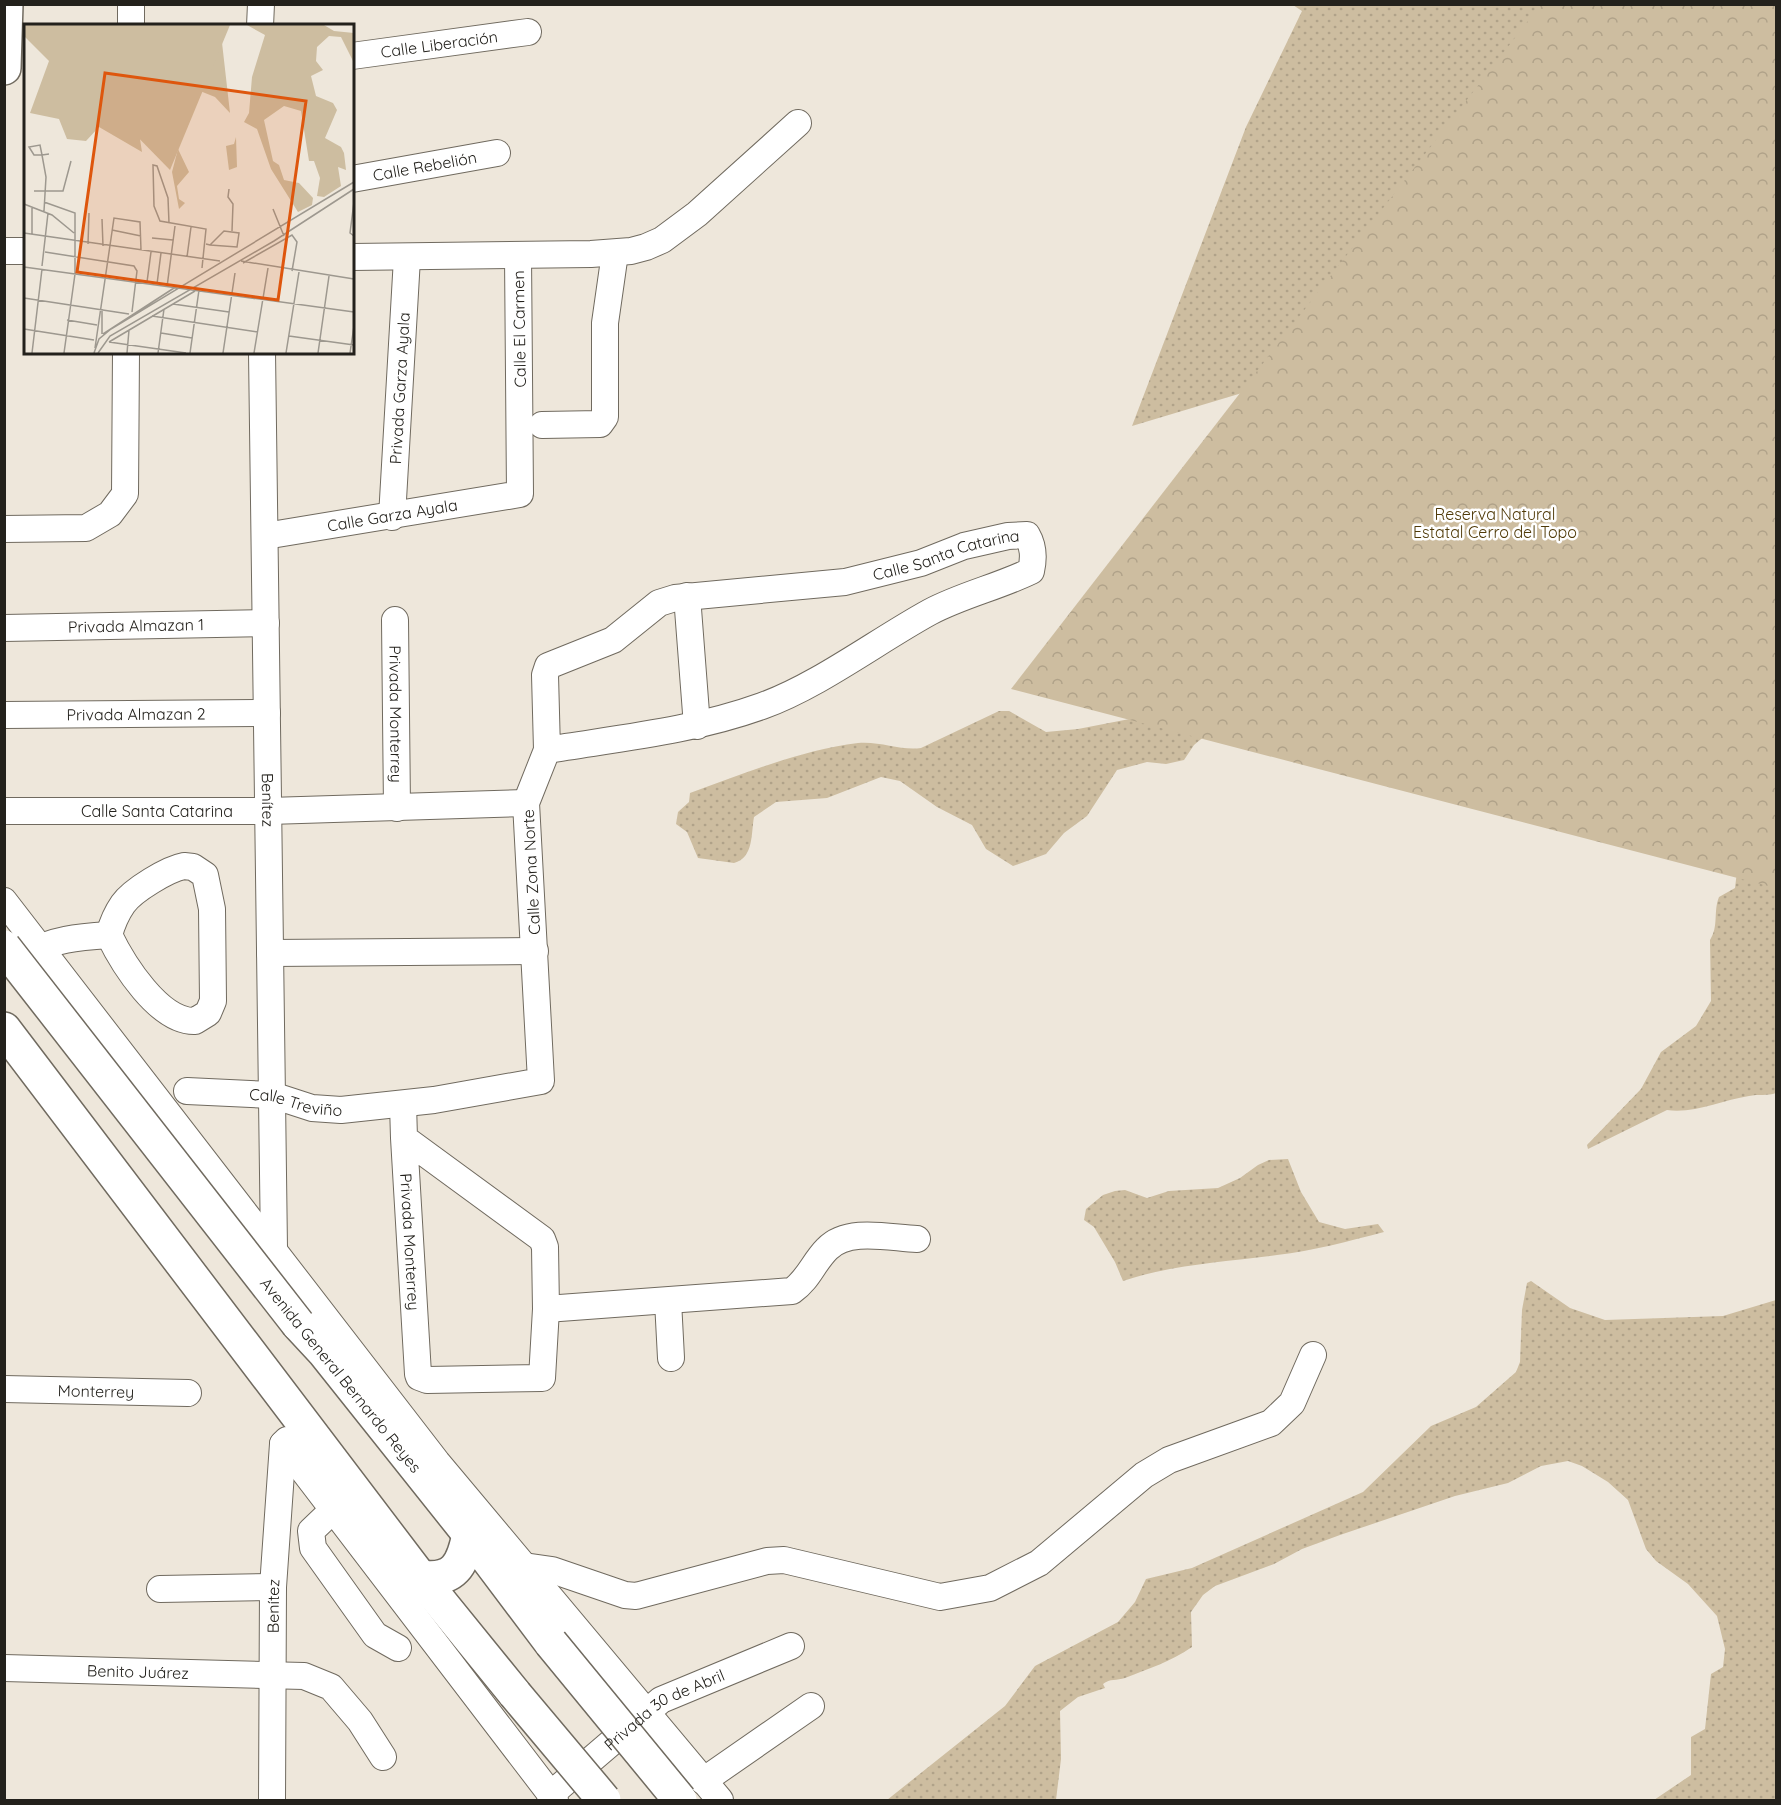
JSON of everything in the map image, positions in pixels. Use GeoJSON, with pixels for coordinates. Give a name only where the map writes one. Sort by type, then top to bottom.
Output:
{"type":"FeatureCollection","features":[{"type":"Feature","properties":{"kind":"main road"},"geometry":{"type":"LineString","coordinates":[[4,68],[6,4]]}},
{"type":"Feature","properties":{"kind":"main road","name":"Avenida General Bernardo Reyes"},"geometry":{"type":"LineString","coordinates":[[4,947],[298,1324],[429,1468],[469,1534],[509,1567],[551,1643],[692,1791]]}},
{"type":"Feature","properties":{"kind":"main road"},"geometry":{"type":"LineString","coordinates":[[4,1029],[244,1347],[292,1432],[420,1577],[604,1800]]}},
{"type":"Feature","properties":{"kind":"main road"},"geometry":{"type":"LineString","coordinates":[[420,1577],[438,1578],[454,1571],[462,1562],[469,1534]]}},
{"type":"Feature","properties":{"kind":"street"},"geometry":{"type":"LineString","coordinates":[[131,4],[131,24]]}},
{"type":"Feature","properties":{"kind":"street"},"geometry":{"type":"LineString","coordinates":[[260,24],[261,4]]}},
{"type":"Feature","properties":{"kind":"street","name":"Calle Liberación"},"geometry":{"type":"LineString","coordinates":[[354,56],[528,32]]}},
{"type":"Feature","properties":{"kind":"street"},"geometry":{"type":"LineString","coordinates":[[518,256],[615,252],[646,247],[681,227],[798,123]]}},
{"type":"Feature","properties":{"kind":"street","name":"Calle Rebelión"},"geometry":{"type":"LineString","coordinates":[[354,179],[497,153]]}},
{"type":"Feature","properties":{"kind":"street"},"geometry":{"type":"LineString","coordinates":[[4,251],[24,251]]}},
{"type":"Feature","properties":{"kind":"street"},"geometry":{"type":"LineString","coordinates":[[542,425],[600,424],[605,417],[605,323],[615,252]]}},
{"type":"Feature","properties":{"kind":"street","name":"Calle El Carmen"},"geometry":{"type":"LineString","coordinates":[[354,257],[518,256],[519,495]]}},
{"type":"Feature","properties":{"kind":"street","name":"Privada Garza Ayala"},"geometry":{"type":"LineString","coordinates":[[392,517],[408,258]]}},
{"type":"Feature","properties":{"kind":"street"},"geometry":{"type":"LineString","coordinates":[[4,529],[86,528],[110,514],[125,494],[126,354]]}},
{"type":"Feature","properties":{"kind":"street","name":"Benítez"},"geometry":{"type":"LineString","coordinates":[[262,354],[274,1248]]}},
{"type":"Feature","properties":{"kind":"street","name":"Calle Garza Ayala"},"geometry":{"type":"LineString","coordinates":[[265,536],[519,495]]}},
{"type":"Feature","properties":{"kind":"street","name":"Calle Santa Catarina"},"geometry":{"type":"LineString","coordinates":[[548,666],[588,652],[613,640],[659,603],[687,596],[845,582],[921,563],[964,546],[1008,536],[1028,535],[1034,554],[1031,571],[984,592],[943,605],[832,670],[764,706],[697,726]]}},
{"type":"Feature","properties":{"kind":"street"},"geometry":{"type":"LineString","coordinates":[[547,750],[697,726],[687,596]]}},
{"type":"Feature","properties":{"kind":"street","name":"Privada Monterrey"},"geometry":{"type":"LineString","coordinates":[[395,620],[397,808]]}},
{"type":"Feature","properties":{"kind":"street","name":"Privada Almazan 1"},"geometry":{"type":"LineString","coordinates":[[4,628],[267,623]]}},
{"type":"Feature","properties":{"kind":"street","name":"Calle Zona Norte"},"geometry":{"type":"LineString","coordinates":[[540,1082],[526,803],[547,750],[545,675],[548,666]]}},
{"type":"Feature","properties":{"kind":"street","name":"Privada Almazan 2"},"geometry":{"type":"LineString","coordinates":[[4,715],[267,713]]}},
{"type":"Feature","properties":{"kind":"street","name":"Calle Santa Catarina"},"geometry":{"type":"LineString","coordinates":[[4,811],[269,811],[526,803]]}},
{"type":"Feature","properties":{"kind":"street"},"geometry":{"type":"LineString","coordinates":[[184,866],[200,870],[208,883],[212,909],[213,1001],[208,1012],[195,1022],[188,1022],[165,1011],[122,961],[109,935],[117,914],[128,899],[172,868],[184,866]]}},
{"type":"Feature","properties":{"kind":"street"},"geometry":{"type":"LineString","coordinates":[[4,901],[274,1248],[429,1468],[509,1567],[646,1710],[692,1791],[720,1800]]}},
{"type":"Feature","properties":{"kind":"street"},"geometry":{"type":"LineString","coordinates":[[4,970],[38,947],[76,937],[109,935]]}},
{"type":"Feature","properties":{"kind":"street"},"geometry":{"type":"LineString","coordinates":[[270,953],[535,951]]}},
{"type":"Feature","properties":{"kind":"street","name":"Calle Treviño"},"geometry":{"type":"LineString","coordinates":[[187,1091],[272,1095],[312,1108],[326,1110],[403,1104],[540,1082]]}},
{"type":"Feature","properties":{"kind":"street","name":"Privada Monterrey"},"geometry":{"type":"LineString","coordinates":[[403,1104],[418,1374],[421,1379],[542,1378],[546,1309]]}},
{"type":"Feature","properties":{"kind":"street"},"geometry":{"type":"LineString","coordinates":[[404,1138],[542,1239],[546,1248],[546,1309],[792,1291],[810,1275],[827,1249],[843,1239],[854,1236],[917,1239]]}},
{"type":"Feature","properties":{"kind":"street"},"geometry":{"type":"LineString","coordinates":[[668,1301],[671,1358]]}},
{"type":"Feature","properties":{"kind":"street"},"geometry":{"type":"LineString","coordinates":[[509,1567],[552,1570],[625,1595],[636,1596],[767,1561],[784,1560],[940,1597],[990,1588],[1039,1563],[1144,1475],[1169,1460],[1271,1423],[1292,1403],[1313,1355]]}},
{"type":"Feature","properties":{"kind":"street","name":"Monterrey"},"geometry":{"type":"LineString","coordinates":[[4,1389],[188,1393]]}},
{"type":"Feature","properties":{"kind":"street"},"geometry":{"type":"LineString","coordinates":[[292,1432],[333,1510],[553,1798]]}},
{"type":"Feature","properties":{"kind":"street","name":"Benítez"},"geometry":{"type":"LineString","coordinates":[[272,1800],[273,1587],[292,1432]]}},
{"type":"Feature","properties":{"kind":"street"},"geometry":{"type":"LineString","coordinates":[[333,1510],[311,1531],[313,1548],[375,1635],[398,1648]]}},
{"type":"Feature","properties":{"kind":"street"},"geometry":{"type":"LineString","coordinates":[[160,1588],[273,1587]]}},
{"type":"Feature","properties":{"kind":"street","name":"Privada 30 de Abril"},"geometry":{"type":"LineString","coordinates":[[553,1798],[646,1710],[661,1700],[791,1646]]}},
{"type":"Feature","properties":{"kind":"street","name":"Benito Juárez"},"geometry":{"type":"LineString","coordinates":[[4,1668],[272,1673],[304,1676],[331,1687],[360,1721],[383,1757]]}},
{"type":"Feature","properties":{"kind":"street"},"geometry":{"type":"LineString","coordinates":[[692,1791],[811,1706]]}},
{"type":"Feature","properties":{"kind":"green space","name":"Reserva Natural Estatal Cerro del Topo"},"geometry":{"type":"Polygon","coordinates":[[[1541,4],[1776,5],[1776,888],[1011,689],[1541,4]]]}},
{"type":"Feature","properties":{"kind":"green space"},"geometry":{"type":"Polygon","coordinates":[[[1293,5],[1776,5],[1776,1093],[1752,1095],[1687,1110],[1667,1110],[1588,1149],[1587,1145],[1641,1089],[1661,1052],[1696,1026],[1711,1001],[1710,940],[1713,935],[1717,903],[1719,897],[1735,888],[1738,863],[1586,290],[1132,426],[1246,127],[1302,11],[1293,5]]]}},
{"type":"Feature","properties":{"kind":"green space"},"geometry":{"type":"Polygon","coordinates":[[[999,711],[1009,711],[1046,732],[1078,729],[1145,716],[1207,734],[1194,745],[1184,760],[1166,764],[1147,762],[1117,770],[1087,816],[1064,833],[1046,854],[1013,866],[986,849],[972,825],[937,807],[900,781],[881,777],[827,798],[776,802],[754,817],[748,850],[745,856],[734,863],[698,858],[687,832],[676,824],[678,812],[689,802],[690,793],[752,771],[815,751],[858,743],[921,748],[999,711]]]}},
{"type":"Feature","properties":{"kind":"green space"},"geometry":{"type":"Polygon","coordinates":[[[1288,1159],[1301,1192],[1319,1222],[1345,1229],[1378,1224],[1384,1232],[1304,1251],[1180,1267],[1123,1281],[1115,1262],[1094,1227],[1084,1220],[1086,1209],[1103,1195],[1115,1191],[1125,1190],[1147,1198],[1169,1191],[1218,1188],[1240,1178],[1269,1160],[1288,1159]]]}},
{"type":"Feature","properties":{"kind":"green space"},"geometry":{"type":"Polygon","coordinates":[[[1531,1281],[1570,1308],[1605,1320],[1723,1316],[1776,1300],[1776,1800],[1654,1800],[1691,1775],[1691,1737],[1705,1729],[1711,1674],[1723,1667],[1725,1649],[1717,1616],[1688,1584],[1656,1561],[1646,1549],[1628,1500],[1608,1482],[1582,1466],[1568,1461],[1541,1466],[1508,1483],[1455,1496],[1340,1535],[1302,1549],[1274,1564],[1215,1586],[1203,1595],[1191,1612],[1192,1647],[1151,1668],[1125,1678],[1106,1682],[1103,1684],[1105,1688],[1078,1697],[1060,1711],[1061,1759],[1056,1800],[887,1800],[1005,1706],[1035,1666],[1118,1622],[1135,1602],[1146,1579],[1192,1568],[1363,1492],[1431,1426],[1476,1407],[1516,1372],[1520,1362],[1522,1310],[1527,1283],[1531,1281]]]}}]}
